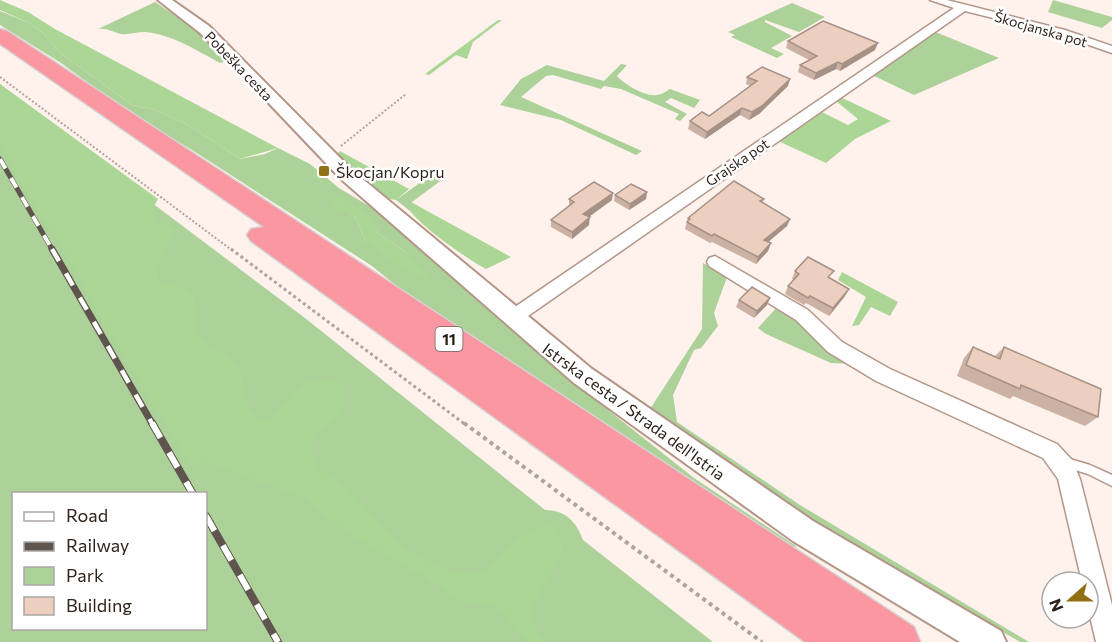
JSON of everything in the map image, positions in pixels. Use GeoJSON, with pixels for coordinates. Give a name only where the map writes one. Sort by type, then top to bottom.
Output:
{"type":"FeatureCollection","features":[{"type":"Feature","properties":{"kind":"highway","name":"11"},"geometry":{"type":"LineString","coordinates":[[0,35],[899,642]]}},
{"type":"Feature","properties":{"kind":"highway","name":"11"},"geometry":{"type":"LineString","coordinates":[[0,53],[841,642]]}},
{"type":"Feature","properties":{"kind":"street","name":"Pobeška cesta"},"geometry":{"type":"LineString","coordinates":[[164,0],[204,29],[229,52],[309,138]]}},
{"type":"Feature","properties":{"kind":"street","name":"Škocjanska pot"},"geometry":{"type":"LineString","coordinates":[[935,0],[1061,32],[1112,50]]}},
{"type":"Feature","properties":{"kind":"street","name":"Grajska pot"},"geometry":{"type":"LineString","coordinates":[[512,318],[963,7]]}},
{"type":"Feature","properties":{"kind":"street","name":"Istrska cesta / Strada dell'Istria"},"geometry":{"type":"LineString","coordinates":[[309,138],[512,318],[592,383],[803,531],[990,642]]}},
{"type":"Feature","properties":{"kind":"street"},"geometry":{"type":"LineString","coordinates":[[715,262],[802,315],[835,347],[883,375],[1050,451],[1063,462],[1071,476],[1073,500],[1109,642]]}},
{"type":"Feature","properties":{"kind":"lane"},"geometry":{"type":"LineString","coordinates":[[1063,462],[1090,470],[1112,481]]}},
{"type":"Feature","properties":{"kind":"path"},"geometry":{"type":"LineString","coordinates":[[0,77],[382,363],[762,642]]}},
{"type":"Feature","properties":{"kind":"path"},"geometry":{"type":"LineString","coordinates":[[327,156],[406,94]]}},
{"type":"Feature","properties":{"kind":"green space"},"geometry":{"type":"Polygon","coordinates":[[[0,0],[28,12],[55,29],[278,148],[240,159],[188,125],[155,110],[132,105],[60,53],[43,33],[29,23],[0,10],[0,0]]]}},
{"type":"Feature","properties":{"kind":"green space"},"geometry":{"type":"Polygon","coordinates":[[[1053,0],[1112,17],[1112,20],[1102,28],[1048,12],[1053,0]]]}},
{"type":"Feature","properties":{"kind":"green space"},"geometry":{"type":"Polygon","coordinates":[[[155,2],[198,31],[228,61],[220,63],[184,44],[155,33],[121,34],[98,29],[155,2]]]}},
{"type":"Feature","properties":{"kind":"green space"},"geometry":{"type":"Polygon","coordinates":[[[792,3],[825,17],[799,32],[765,20],[792,36],[771,48],[784,54],[777,58],[731,37],[735,35],[728,32],[792,3]]]}},
{"type":"Feature","properties":{"kind":"green space"},"geometry":{"type":"Polygon","coordinates":[[[0,11],[29,23],[43,33],[60,53],[132,105],[155,110],[188,125],[240,159],[265,154],[278,148],[310,164],[339,188],[374,209],[574,383],[694,478],[796,546],[792,555],[431,314],[372,266],[189,148],[139,120],[61,63],[0,25],[0,11]],[[350,214],[356,218],[365,241],[410,255],[377,232],[368,216],[350,214]]]}},
{"type":"Feature","properties":{"kind":"green space"},"geometry":{"type":"Polygon","coordinates":[[[498,20],[502,20],[473,42],[467,59],[456,55],[429,75],[425,74],[498,20]]]}},
{"type":"Feature","properties":{"kind":"green space"},"geometry":{"type":"Polygon","coordinates":[[[933,31],[999,58],[914,95],[870,74],[933,31]]]}},
{"type":"Feature","properties":{"kind":"green space"},"geometry":{"type":"Polygon","coordinates":[[[621,64],[627,65],[617,76],[641,92],[657,95],[670,89],[700,100],[694,108],[671,98],[665,102],[687,114],[680,121],[675,119],[679,114],[621,89],[604,86],[601,89],[553,75],[546,76],[521,97],[642,151],[636,155],[561,120],[500,105],[521,79],[547,65],[604,81],[621,64]]]}},
{"type":"Feature","properties":{"kind":"green space"},"geometry":{"type":"Polygon","coordinates":[[[0,84],[79,148],[305,318],[545,510],[564,514],[577,527],[583,540],[713,642],[0,642],[0,84]]]}},
{"type":"Feature","properties":{"kind":"green space"},"geometry":{"type":"Polygon","coordinates":[[[0,84],[158,199],[153,208],[158,222],[175,228],[174,235],[160,262],[159,280],[182,288],[193,296],[196,306],[195,324],[199,336],[203,341],[231,357],[239,367],[247,402],[255,415],[263,420],[268,417],[306,383],[327,380],[346,387],[343,413],[316,435],[313,441],[313,455],[321,470],[354,494],[395,539],[414,553],[445,568],[459,573],[473,574],[486,568],[516,539],[525,534],[550,525],[559,530],[563,553],[532,606],[533,621],[540,636],[547,642],[527,642],[514,630],[504,612],[486,604],[471,604],[455,598],[424,577],[342,530],[306,498],[206,463],[191,466],[119,350],[64,251],[41,217],[0,146],[0,84]]]}},
{"type":"Feature","properties":{"kind":"green space"},"geometry":{"type":"Polygon","coordinates":[[[838,96],[891,121],[855,139],[826,163],[776,140],[822,112],[848,125],[858,119],[837,102],[838,96]]]}},
{"type":"Feature","properties":{"kind":"green space"},"geometry":{"type":"Polygon","coordinates":[[[340,151],[409,189],[396,200],[390,199],[335,156],[340,151]]]}},
{"type":"Feature","properties":{"kind":"green space"},"geometry":{"type":"Polygon","coordinates":[[[432,174],[443,179],[412,202],[410,211],[396,200],[432,174]]]}},
{"type":"Feature","properties":{"kind":"green space"},"geometry":{"type":"Polygon","coordinates":[[[335,195],[340,195],[369,216],[377,232],[410,255],[429,274],[428,278],[424,279],[379,254],[365,241],[356,218],[334,210],[332,202],[335,195]]]}},
{"type":"Feature","properties":{"kind":"green space"},"geometry":{"type":"Polygon","coordinates":[[[411,202],[511,257],[486,269],[457,251],[416,218],[410,211],[411,202]]]}},
{"type":"Feature","properties":{"kind":"green space"},"geometry":{"type":"Polygon","coordinates":[[[703,263],[727,277],[714,313],[718,326],[701,348],[694,350],[673,395],[677,422],[800,505],[1029,642],[1020,642],[823,527],[650,409],[702,329],[703,263]]]}},
{"type":"Feature","properties":{"kind":"green space"},"geometry":{"type":"Polygon","coordinates":[[[842,272],[898,302],[890,316],[871,307],[859,325],[852,326],[866,297],[838,280],[842,272]]]}},
{"type":"Feature","properties":{"kind":"green space"},"geometry":{"type":"Polygon","coordinates":[[[778,306],[787,310],[853,364],[831,363],[766,334],[758,328],[778,306]]]}},
{"type":"Feature","properties":{"kind":"building"},"geometry":{"type":"Polygon","coordinates":[[[823,21],[878,43],[842,64],[838,62],[816,73],[800,65],[817,56],[788,41],[823,21]]]}},
{"type":"Feature","properties":{"kind":"building"},"geometry":{"type":"Polygon","coordinates":[[[762,67],[790,79],[762,106],[752,112],[742,108],[707,132],[690,121],[702,112],[709,116],[757,81],[747,77],[762,67]]]}},
{"type":"Feature","properties":{"kind":"building"},"geometry":{"type":"Polygon","coordinates":[[[734,181],[764,199],[760,201],[790,219],[764,240],[771,243],[758,257],[687,222],[690,219],[688,218],[734,181]]]}},
{"type":"Feature","properties":{"kind":"building"},"geometry":{"type":"Polygon","coordinates":[[[594,182],[613,193],[583,214],[590,217],[572,232],[551,220],[574,202],[569,199],[594,182]]]}},
{"type":"Feature","properties":{"kind":"building"},"geometry":{"type":"Polygon","coordinates":[[[631,184],[647,192],[630,204],[615,195],[631,184]]]}},
{"type":"Feature","properties":{"kind":"building"},"geometry":{"type":"Polygon","coordinates":[[[808,257],[834,271],[828,277],[849,289],[833,308],[810,296],[808,298],[788,286],[799,274],[795,271],[808,257]]]}},
{"type":"Feature","properties":{"kind":"building"},"geometry":{"type":"Polygon","coordinates":[[[752,287],[770,298],[757,311],[739,300],[752,287]]]}},
{"type":"Feature","properties":{"kind":"building"},"geometry":{"type":"Polygon","coordinates":[[[973,347],[1000,359],[1004,347],[1101,389],[1098,417],[1021,385],[1020,389],[966,365],[973,347]]]}},
{"type":"Feature","properties":{"kind":"railway"},"geometry":{"type":"LineString","coordinates":[[0,159],[53,251]]}},
{"type":"Feature","properties":{"kind":"railway"},"geometry":{"type":"LineString","coordinates":[[52,249],[153,425]]}},
{"type":"Feature","properties":{"kind":"railway"},"geometry":{"type":"LineString","coordinates":[[152,423],[192,492]]}},
{"type":"Feature","properties":{"kind":"railway"},"geometry":{"type":"LineString","coordinates":[[207,518],[278,642]]}},
{"type":"Feature","properties":{"kind":"place","name":"Škocjan/Kopru"},"geometry":{"type":"Point","coordinates":[324,171]}}]}
